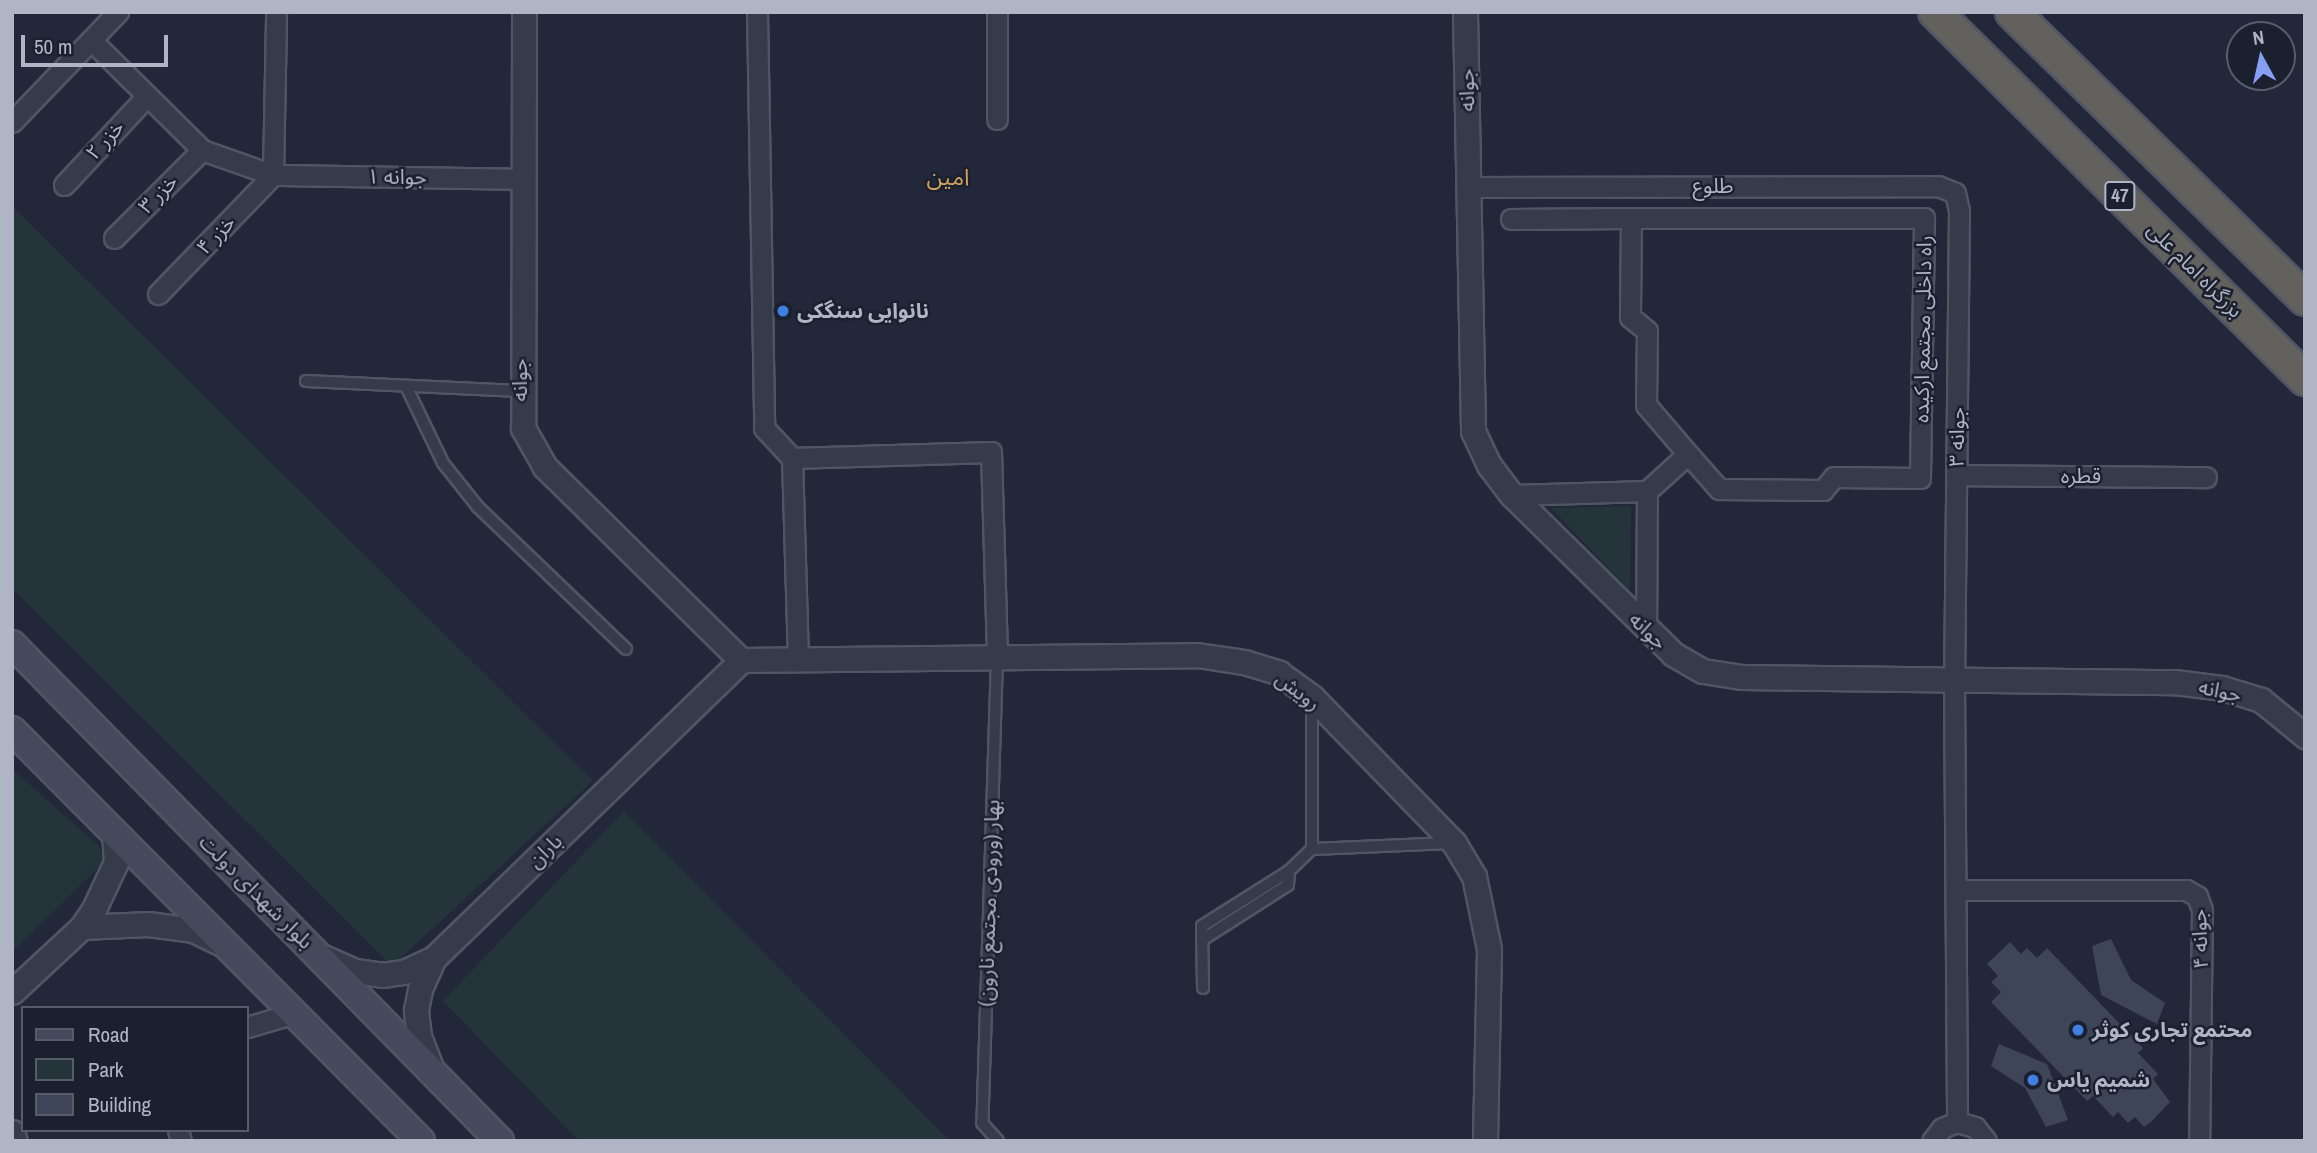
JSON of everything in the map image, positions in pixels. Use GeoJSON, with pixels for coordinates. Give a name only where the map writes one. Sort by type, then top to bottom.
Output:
{"type":"FeatureCollection","features":[{"type":"Feature","properties":{"kind":"highway","name":"بزرگراه امام علی"},"geometry":{"type":"LineString","coordinates":[[1935,12],[2305,379]]}},
{"type":"Feature","properties":{"kind":"highway"},"geometry":{"type":"LineString","coordinates":[[2012,12],[2295,285]]}},
{"type":"Feature","properties":{"kind":"main road","name":"بلوار شهدای دولت"},"geometry":{"type":"LineString","coordinates":[[12,644],[500,1141]]}},
{"type":"Feature","properties":{"kind":"main road"},"geometry":{"type":"LineString","coordinates":[[12,730],[421,1141]]}},
{"type":"Feature","properties":{"kind":"street"},"geometry":{"type":"LineString","coordinates":[[12,122],[118,12]]}},
{"type":"Feature","properties":{"kind":"street"},"geometry":{"type":"LineString","coordinates":[[273,175],[276,12]]}},
{"type":"Feature","properties":{"kind":"street","name":"جوانه"},"geometry":{"type":"LineString","coordinates":[[524,12],[520,391],[523,428],[545,467],[741,660]]}},
{"type":"Feature","properties":{"kind":"street"},"geometry":{"type":"LineString","coordinates":[[757,12],[764,428],[792,458],[797,659]]}},
{"type":"Feature","properties":{"kind":"street"},"geometry":{"type":"LineString","coordinates":[[997,12],[997,119]]}},
{"type":"Feature","properties":{"kind":"street","name":"جوانه"},"geometry":{"type":"LineString","coordinates":[[1465,12],[1473,431],[1489,465],[1512,495],[1672,654],[1703,671],[1741,677],[2174,682],[2222,688],[2261,700],[2305,736]]}},
{"type":"Feature","properties":{"kind":"street"},"geometry":{"type":"LineString","coordinates":[[91,40],[202,150]]}},
{"type":"Feature","properties":{"kind":"street","name":"خزر ۲"},"geometry":{"type":"LineString","coordinates":[[64,185],[147,96]]}},
{"type":"Feature","properties":{"kind":"street","name":"جوانه ۱"},"geometry":{"type":"LineString","coordinates":[[202,150],[273,175],[521,179]]}},
{"type":"Feature","properties":{"kind":"street","name":"خزر ۳"},"geometry":{"type":"LineString","coordinates":[[114,238],[202,150]]}},
{"type":"Feature","properties":{"kind":"street","name":"خزر ۴"},"geometry":{"type":"LineString","coordinates":[[158,294],[273,175]]}},
{"type":"Feature","properties":{"kind":"street","name":"طلوع"},"geometry":{"type":"LineString","coordinates":[[1469,187],[1938,186],[1955,193]]}},
{"type":"Feature","properties":{"kind":"street","name":"جوانه ۳"},"geometry":{"type":"LineString","coordinates":[[1954,681],[1959,211],[1955,193]]}},
{"type":"Feature","properties":{"kind":"street","name":"راه داخلی مجتمع ارکیده"},"geometry":{"type":"LineString","coordinates":[[1511,219],[1632,218],[1924,218],[1920,478],[1834,477],[1823,490],[1719,489],[1646,405],[1647,331],[1630,317],[1632,218]]}},
{"type":"Feature","properties":{"kind":"street"},"geometry":{"type":"LineString","coordinates":[[792,458],[991,452],[997,657]]}},
{"type":"Feature","properties":{"kind":"street"},"geometry":{"type":"LineString","coordinates":[[1512,495],[1647,491],[1688,454]]}},
{"type":"Feature","properties":{"kind":"street","name":"قطره"},"geometry":{"type":"LineString","coordinates":[[1956,475],[2206,477]]}},
{"type":"Feature","properties":{"kind":"street"},"geometry":{"type":"LineString","coordinates":[[1646,630],[1647,491]]}},
{"type":"Feature","properties":{"kind":"street","name":"رویش"},"geometry":{"type":"LineString","coordinates":[[741,660],[1197,655],[1244,662],[1279,673],[1312,698],[1454,843],[1474,876],[1489,949],[1485,1141]]}},
{"type":"Feature","properties":{"kind":"street","name":"باران"},"geometry":{"type":"LineString","coordinates":[[433,1071],[419,1036],[416,1010],[420,989],[434,958],[741,660]]}},
{"type":"Feature","properties":{"kind":"street"},"geometry":{"type":"LineString","coordinates":[[1954,681],[1957,1122]]}},
{"type":"Feature","properties":{"kind":"street"},"geometry":{"type":"LineString","coordinates":[[12,992],[82,927],[109,883],[116,862],[114,835]]}},
{"type":"Feature","properties":{"kind":"street","name":"جوانه ۴"},"geometry":{"type":"LineString","coordinates":[[1956,890],[2186,890],[2197,896],[2202,910],[2199,1141]]}},
{"type":"Feature","properties":{"kind":"street"},"geometry":{"type":"LineString","coordinates":[[82,927],[159,926],[192,930],[228,947]]}},
{"type":"Feature","properties":{"kind":"street"},"geometry":{"type":"LineString","coordinates":[[318,954],[355,971],[382,975],[404,972],[434,958]]}},
{"type":"Feature","properties":{"kind":"street"},"geometry":{"type":"LineString","coordinates":[[248,1027],[292,1014]]}},
{"type":"Feature","properties":{"kind":"street"},"geometry":{"type":"LineString","coordinates":[[1932,1141],[1942,1128],[1957,1122],[1975,1127],[1986,1141]]}},
{"type":"Feature","properties":{"kind":"street"},"geometry":{"type":"LineString","coordinates":[[12,1132],[15,1141]]}},
{"type":"Feature","properties":{"kind":"lane"},"geometry":{"type":"LineString","coordinates":[[306,381],[520,391]]}},
{"type":"Feature","properties":{"kind":"lane"},"geometry":{"type":"LineString","coordinates":[[406,386],[443,463],[478,507],[626,649]]}},
{"type":"Feature","properties":{"kind":"lane","name":"بهار (ورودی مجتمع نارون)"},"geometry":{"type":"LineString","coordinates":[[997,657],[982,1123],[998,1141]]}},
{"type":"Feature","properties":{"kind":"lane"},"geometry":{"type":"LineString","coordinates":[[1312,698],[1312,849]]}},
{"type":"Feature","properties":{"kind":"lane"},"geometry":{"type":"LineString","coordinates":[[1203,988],[1202,940],[1288,885],[1289,871],[1312,849],[1454,843]]}},
{"type":"Feature","properties":{"kind":"green space"},"geometry":{"type":"Polygon","coordinates":[[[12,206],[593,781],[392,966],[12,588],[12,206]]]}},
{"type":"Feature","properties":{"kind":"green space"},"geometry":{"type":"Polygon","coordinates":[[[1631,506],[1630,591],[1551,508],[1631,506]]]}},
{"type":"Feature","properties":{"kind":"green space"},"geometry":{"type":"Polygon","coordinates":[[[12,769],[99,846],[102,856],[99,867],[12,952],[12,769]]]}},
{"type":"Feature","properties":{"kind":"green space"},"geometry":{"type":"Polygon","coordinates":[[[624,811],[950,1141],[579,1141],[443,1001],[624,811]]]}},
{"type":"Feature","properties":{"kind":"building"},"geometry":{"type":"Polygon","coordinates":[[[2111,939],[2131,980],[2165,1003],[2157,1024],[2101,995],[2092,946],[2111,939]]]}},
{"type":"Feature","properties":{"kind":"building","name":"محتمع تجاری کوثر"},"geometry":{"type":"Polygon","coordinates":[[[2010,942],[2021,954],[2027,948],[2037,958],[2047,948],[2143,1048],[2138,1053],[2158,1074],[2153,1079],[2170,1102],[2151,1122],[2144,1127],[2135,1117],[2128,1123],[2118,1112],[2113,1117],[2093,1096],[2087,1101],[1991,1002],[2001,992],[1991,982],[1998,976],[1987,964],[2010,942]]]}},
{"type":"Feature","properties":{"kind":"building"},"geometry":{"type":"Polygon","coordinates":[[[1999,1044],[2047,1064],[2068,1120],[2046,1127],[2025,1088],[1991,1066],[1999,1044]]]}},
{"type":"Feature","properties":{"kind":"place","name":"نانوایی سنگکی"},"geometry":{"type":"Point","coordinates":[783,311]}},
{"type":"Feature","properties":{"kind":"place","name":"محتمع تجاری کوثر"},"geometry":{"type":"Point","coordinates":[2078,1030]}},
{"type":"Feature","properties":{"kind":"place","name":"شمیم یاس"},"geometry":{"type":"Point","coordinates":[2033,1080]}},
{"type":"Feature","properties":{"kind":"district","name":"امین"},"geometry":{"type":"Point","coordinates":[948,177]}}]}
